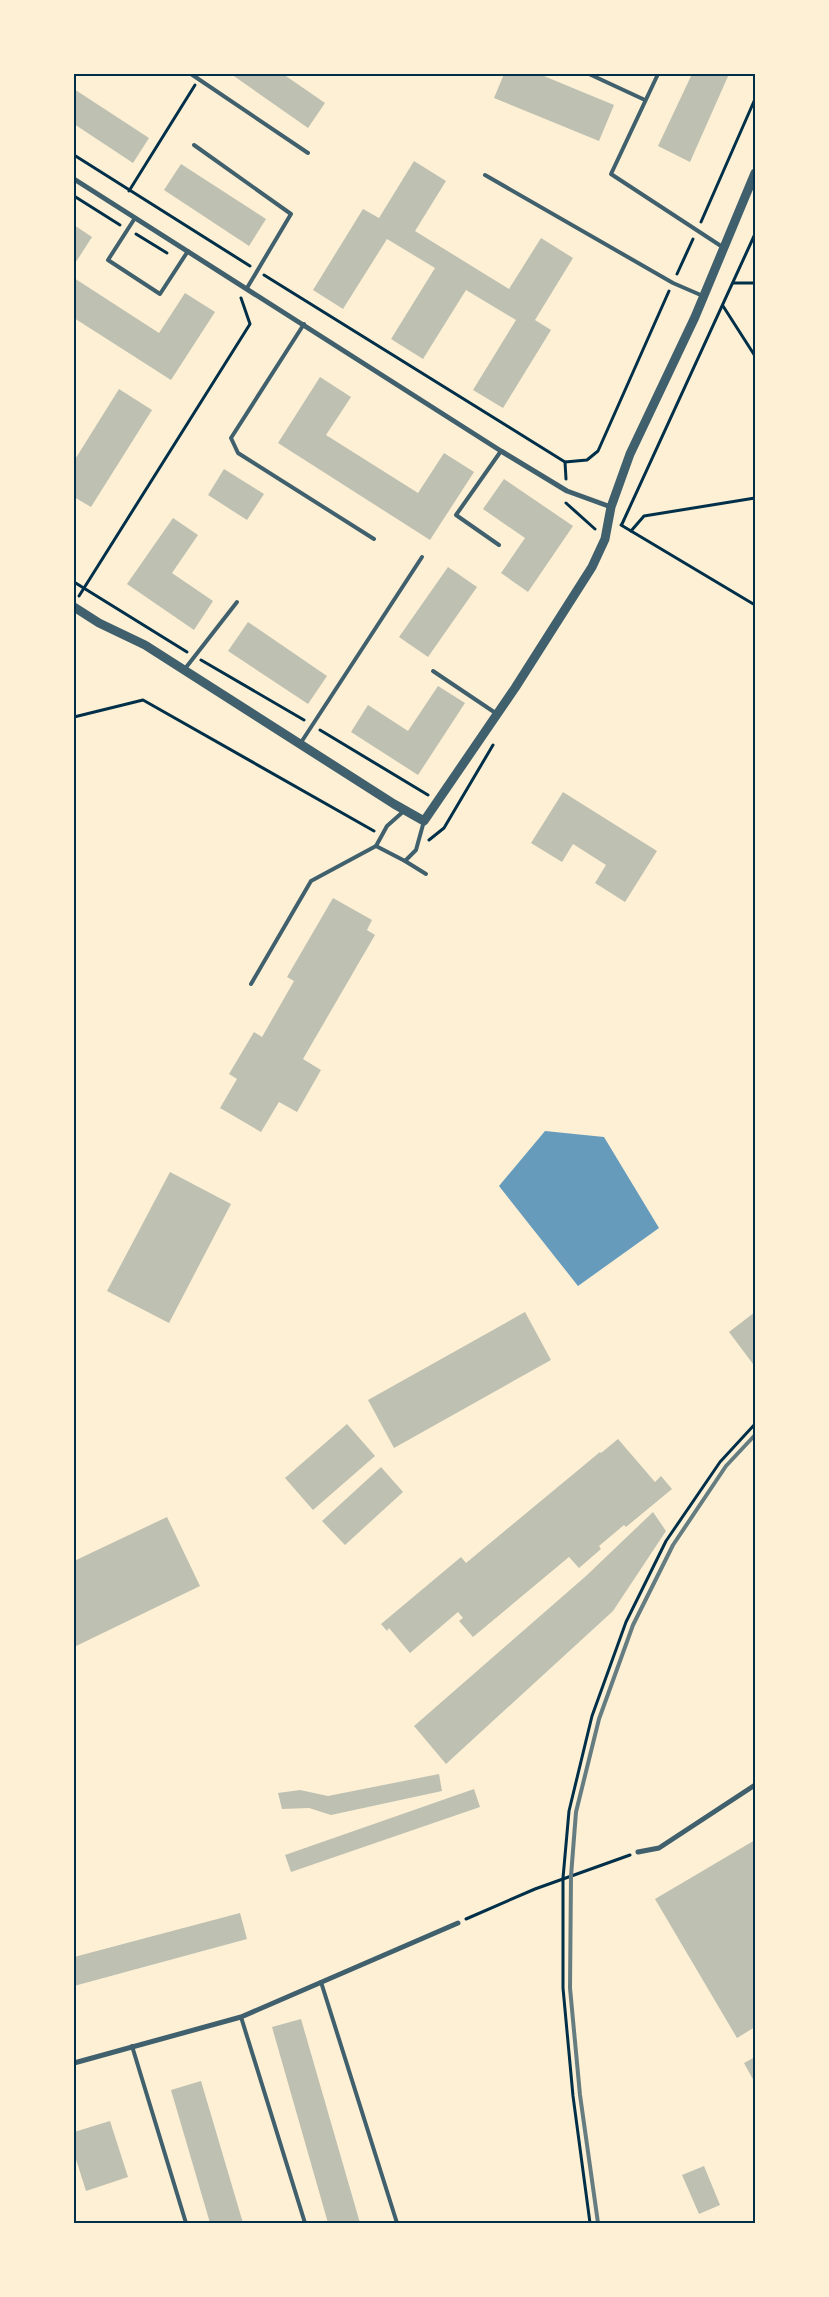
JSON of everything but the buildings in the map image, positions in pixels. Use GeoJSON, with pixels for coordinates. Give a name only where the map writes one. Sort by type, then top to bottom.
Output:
{"type":"FeatureCollection","features":[{"type":"Feature","properties":{"kind":"street"},"geometry":{"type":"LineString","coordinates":[[74,607],[99,624],[145,645],[424,821],[497,714],[592,567],[605,538],[611,507],[630,454],[703,296],[755,174]]}},
{"type":"Feature","properties":{"kind":"street"},"geometry":{"type":"LineString","coordinates":[[74,179],[501,451],[567,491],[611,507]]}},
{"type":"Feature","properties":{"kind":"street"},"geometry":{"type":"LineString","coordinates":[[638,1852],[659,1848],[755,1785]]}},
{"type":"Feature","properties":{"kind":"street"},"geometry":{"type":"LineString","coordinates":[[74,2063],[241,2017],[458,1922]]}},
{"type":"Feature","properties":{"kind":"lane"},"geometry":{"type":"LineString","coordinates":[[191,74],[308,153]]}},
{"type":"Feature","properties":{"kind":"lane"},"geometry":{"type":"LineString","coordinates":[[589,74],[646,100]]}},
{"type":"Feature","properties":{"kind":"lane"},"geometry":{"type":"LineString","coordinates":[[658,74],[611,174],[724,248]]}},
{"type":"Feature","properties":{"kind":"lane"},"geometry":{"type":"LineString","coordinates":[[194,146],[291,214],[247,288]]}},
{"type":"Feature","properties":{"kind":"lane"},"geometry":{"type":"LineString","coordinates":[[485,175],[673,283],[703,296]]}},
{"type":"Feature","properties":{"kind":"lane"},"geometry":{"type":"LineString","coordinates":[[135,218],[108,260],[160,294],[188,251]]}},
{"type":"Feature","properties":{"kind":"lane"},"geometry":{"type":"LineString","coordinates":[[304,324],[231,438],[238,453],[374,539]]}},
{"type":"Feature","properties":{"kind":"lane"},"geometry":{"type":"LineString","coordinates":[[499,545],[456,515],[501,451]]}},
{"type":"Feature","properties":{"kind":"lane"},"geometry":{"type":"LineString","coordinates":[[300,744],[422,556]]}},
{"type":"Feature","properties":{"kind":"lane"},"geometry":{"type":"LineString","coordinates":[[184,670],[237,602]]}},
{"type":"Feature","properties":{"kind":"lane"},"geometry":{"type":"LineString","coordinates":[[434,671],[497,714]]}},
{"type":"Feature","properties":{"kind":"lane"},"geometry":{"type":"LineString","coordinates":[[251,984],[311,881],[376,846],[387,826],[405,810]]}},
{"type":"Feature","properties":{"kind":"lane"},"geometry":{"type":"LineString","coordinates":[[405,861],[416,850],[424,821]]}},
{"type":"Feature","properties":{"kind":"lane"},"geometry":{"type":"LineString","coordinates":[[376,846],[426,874]]}},
{"type":"Feature","properties":{"kind":"lane"},"geometry":{"type":"LineString","coordinates":[[320,1982],[398,2223]]}},
{"type":"Feature","properties":{"kind":"lane"},"geometry":{"type":"LineString","coordinates":[[241,2017],[305,2223]]}},
{"type":"Feature","properties":{"kind":"lane"},"geometry":{"type":"LineString","coordinates":[[132,2046],[186,2223]]}},
{"type":"Feature","properties":{"kind":"path"},"geometry":{"type":"LineString","coordinates":[[129,191],[198,79]]}},
{"type":"Feature","properties":{"kind":"path"},"geometry":{"type":"LineString","coordinates":[[74,155],[565,462],[587,460],[598,451],[755,99]]}},
{"type":"Feature","properties":{"kind":"path"},"geometry":{"type":"LineString","coordinates":[[733,283],[755,283]]}},
{"type":"Feature","properties":{"kind":"path"},"geometry":{"type":"LineString","coordinates":[[79,597],[250,324],[241,298],[247,288]]}},
{"type":"Feature","properties":{"kind":"path"},"geometry":{"type":"LineString","coordinates":[[722,306],[755,356]]}},
{"type":"Feature","properties":{"kind":"path"},"geometry":{"type":"LineString","coordinates":[[631,531],[644,516],[755,498]]}},
{"type":"Feature","properties":{"kind":"path"},"geometry":{"type":"LineString","coordinates":[[565,502],[605,538]]}},
{"type":"Feature","properties":{"kind":"path"},"geometry":{"type":"LineString","coordinates":[[621,525],[755,605]]}},
{"type":"Feature","properties":{"kind":"path"},"geometry":{"type":"LineString","coordinates":[[74,582],[454,811]]}},
{"type":"Feature","properties":{"kind":"path"},"geometry":{"type":"LineString","coordinates":[[74,717],[143,700],[382,835]]}},
{"type":"Feature","properties":{"kind":"path"},"geometry":{"type":"LineString","coordinates":[[590,2223],[573,2096],[563,1988],[564,1878],[571,1801],[592,1716],[626,1622],[666,1541],[720,1462],[755,1424]]}},
{"type":"Feature","properties":{"kind":"path"},"geometry":{"type":"LineString","coordinates":[[458,1922],[564,1878],[638,1852]]}},
{"type":"Feature","properties":{"kind":"water"},"geometry":{"type":"Polygon","coordinates":[[[545,1131],[604,1137],[659,1228],[578,1286],[499,1186],[545,1131]]]}},
{"type":"Feature","properties":{"kind":"railway"},"geometry":{"type":"LineString","coordinates":[[598,2223],[580,2095],[570,1988],[571,1876],[576,1812],[599,1719],[633,1625],[673,1545],[726,1466],[755,1435]]}}]}
